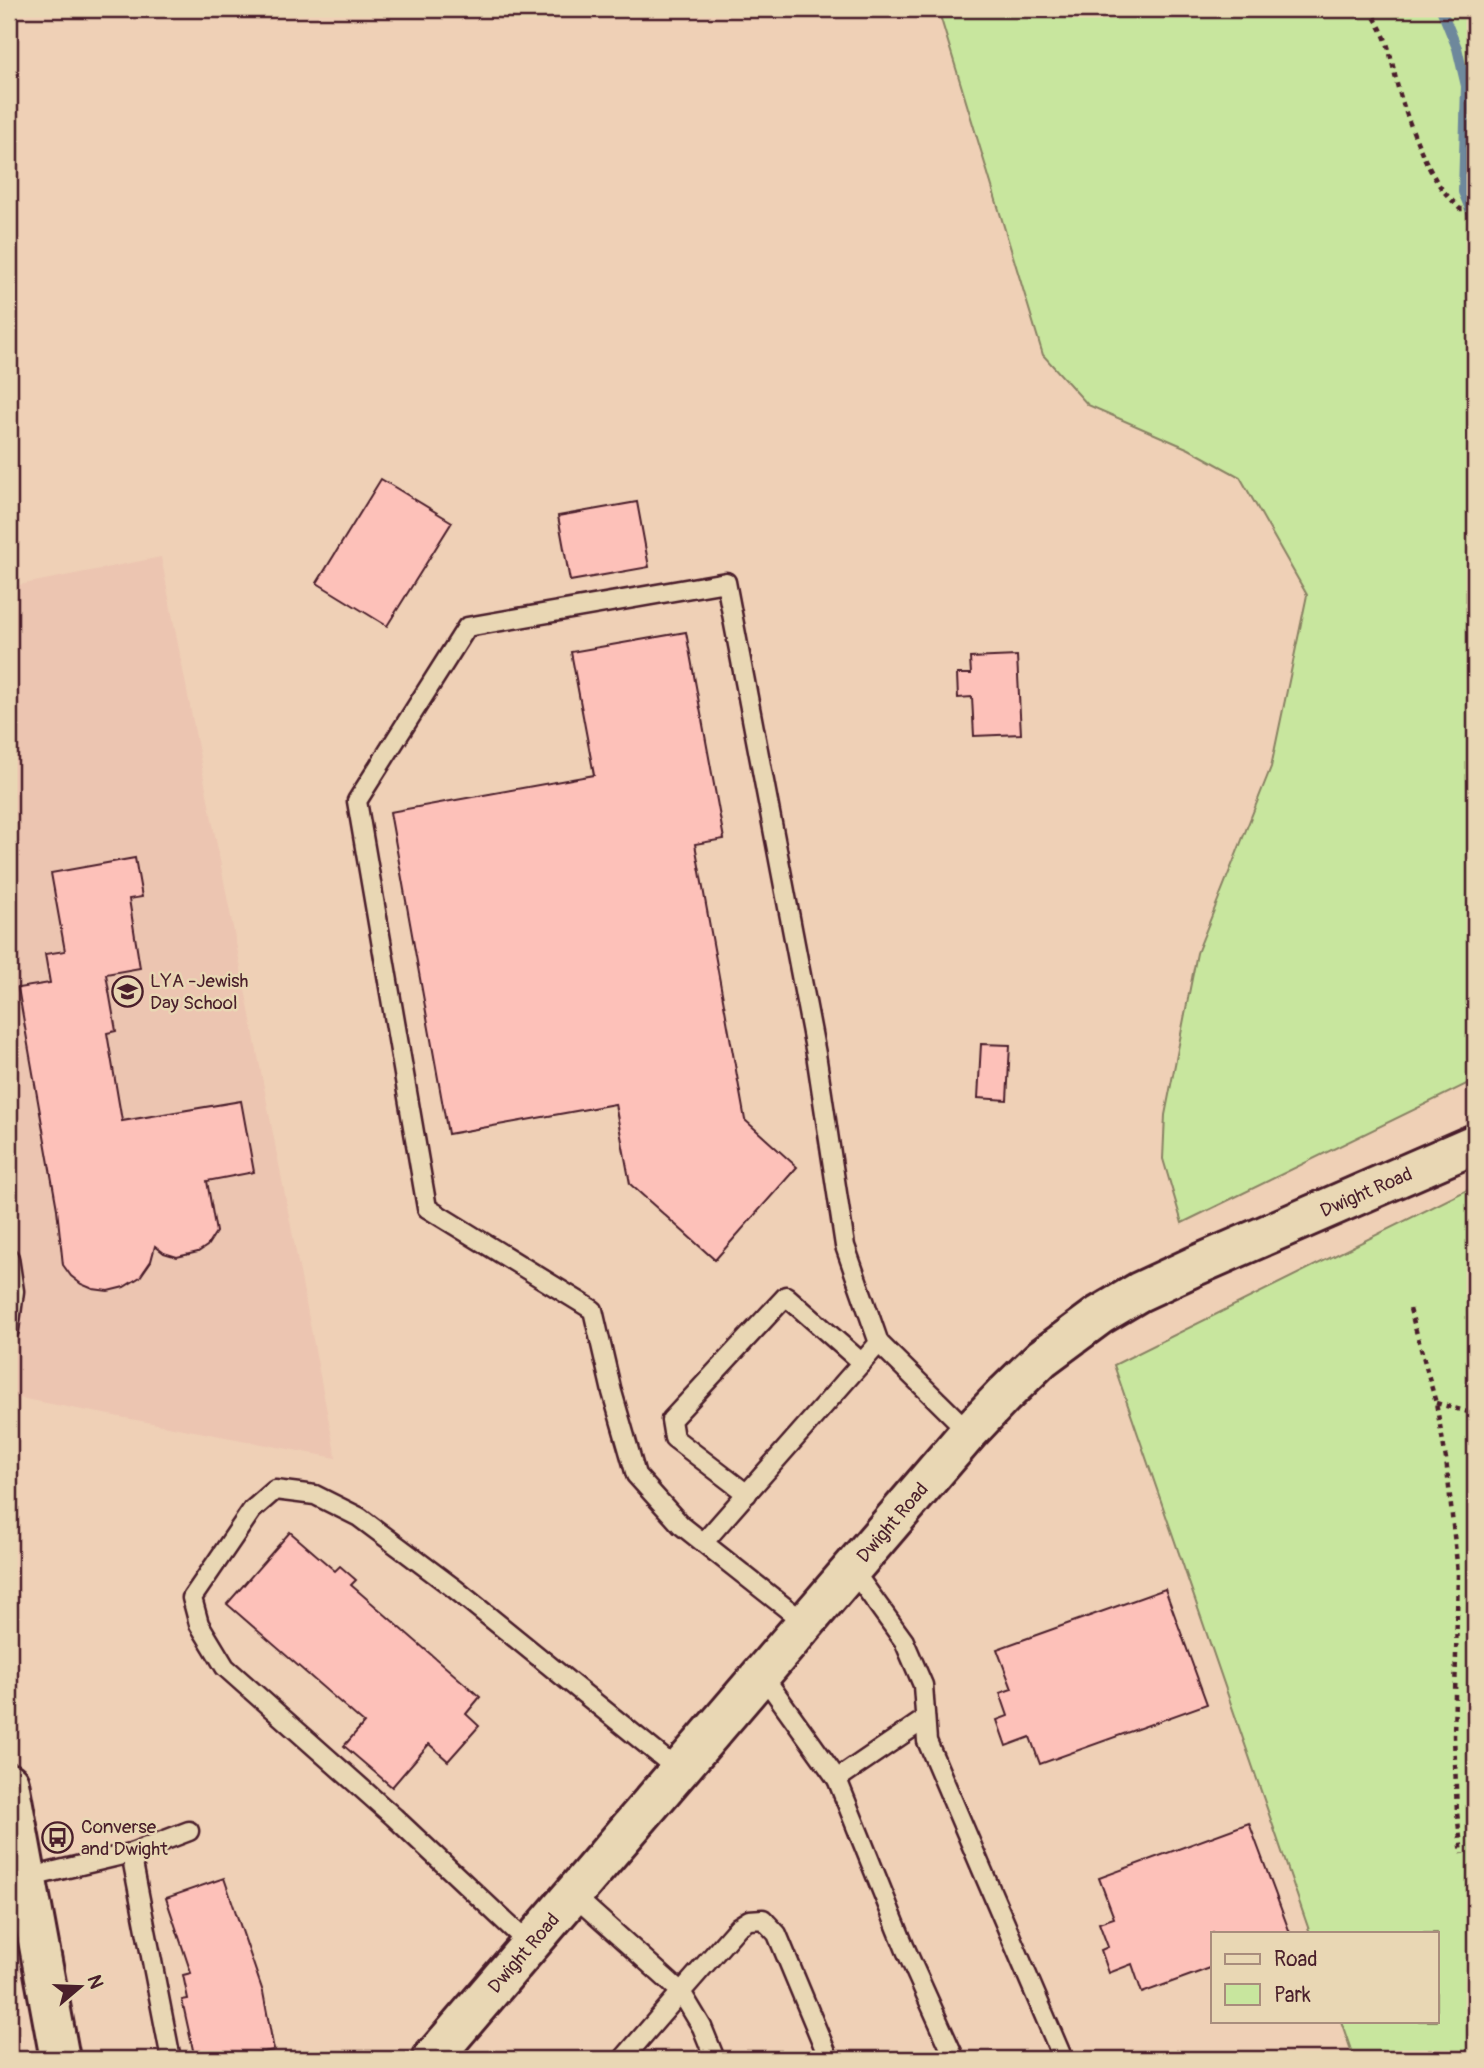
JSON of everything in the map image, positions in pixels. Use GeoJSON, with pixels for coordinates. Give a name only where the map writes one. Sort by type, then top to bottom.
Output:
{"type":"FeatureCollection","features":[{"type":"Feature","properties":{"kind":"main road","name":"Dwight Road"},"geometry":{"type":"LineString","coordinates":[[432,2059],[969,1432],[1042,1359],[1100,1315],[1167,1278],[1475,1144]]}},
{"type":"Feature","properties":{"kind":"main road"},"geometry":{"type":"LineString","coordinates":[[9,1783],[60,2059]]}},
{"type":"Feature","properties":{"kind":"lane"},"geometry":{"type":"LineString","coordinates":[[805,1623],[681,1525],[636,1475],[612,1392],[593,1310],[427,1208],[357,802],[467,627],[726,582],[816,1054],[845,1246],[879,1343],[969,1432]]}},
{"type":"Feature","properties":{"kind":"lane"},"geometry":{"type":"LineString","coordinates":[[9,1258],[14,1291],[9,1330]]}},
{"type":"Feature","properties":{"kind":"lane"},"geometry":{"type":"LineString","coordinates":[[747,1494],[674,1438],[671,1420],[786,1296],[862,1363]]}},
{"type":"Feature","properties":{"kind":"lane"},"geometry":{"type":"LineString","coordinates":[[704,1542],[879,1343]]}},
{"type":"Feature","properties":{"kind":"lane"},"geometry":{"type":"LineString","coordinates":[[529,1944],[394,1817],[225,1667],[200,1624],[192,1598],[252,1510],[275,1490],[315,1495],[359,1517],[454,1589],[678,1770]]}},
{"type":"Feature","properties":{"kind":"lane"},"geometry":{"type":"LineString","coordinates":[[852,1569],[904,1641],[923,1685],[927,1741],[1063,2059]]}},
{"type":"Feature","properties":{"kind":"lane"},"geometry":{"type":"LineString","coordinates":[[761,1674],[837,1779],[905,1948],[955,2059]]}},
{"type":"Feature","properties":{"kind":"lane"},"geometry":{"type":"LineString","coordinates":[[837,1779],[925,1719]]}},
{"type":"Feature","properties":{"kind":"lane"},"geometry":{"type":"LineString","coordinates":[[26,1878],[131,1853],[189,1831]]}},
{"type":"Feature","properties":{"kind":"lane"},"geometry":{"type":"LineString","coordinates":[[131,1853],[171,2059]]}},
{"type":"Feature","properties":{"kind":"lane"},"geometry":{"type":"LineString","coordinates":[[572,1894],[681,1992],[702,2027],[715,2059]]}},
{"type":"Feature","properties":{"kind":"lane"},"geometry":{"type":"LineString","coordinates":[[623,2059],[738,1927],[749,1920],[763,1919],[777,1934],[829,2059]]}},
{"type":"Feature","properties":{"kind":"path"},"geometry":{"type":"LineString","coordinates":[[1369,9],[1384,32],[1410,120],[1440,187],[1460,209],[1475,209]]}},
{"type":"Feature","properties":{"kind":"path"},"geometry":{"type":"LineString","coordinates":[[1410,1309],[1436,1403],[1446,1459],[1458,1573],[1454,1736],[1457,1813],[1462,1854]]}},
{"type":"Feature","properties":{"kind":"path"},"geometry":{"type":"LineString","coordinates":[[1436,1403],[1475,1414]]}},
{"type":"Feature","properties":{"kind":"shaded area","name":"LYA -Jewish Day School"},"geometry":{"type":"Polygon","coordinates":[[[161,557],[336,1458],[9,1396],[9,587],[161,557]]]}},
{"type":"Feature","properties":{"kind":"green space"},"geometry":{"type":"Polygon","coordinates":[[[938,9],[1475,9],[1475,1080],[1182,1223],[1163,1159],[1165,1115],[1197,953],[1271,767],[1307,595],[1240,477],[1189,449],[1088,405],[1043,355],[938,9]]]}},
{"type":"Feature","properties":{"kind":"green space"},"geometry":{"type":"Polygon","coordinates":[[[1475,1186],[1475,2059],[1354,2059],[1341,2022],[1438,2022],[1438,1932],[1310,1932],[1114,1365],[1475,1186]]]}},
{"type":"Feature","properties":{"kind":"building"},"geometry":{"type":"Polygon","coordinates":[[[381,479],[452,522],[387,626],[317,583],[381,479]]]}},
{"type":"Feature","properties":{"kind":"building"},"geometry":{"type":"Polygon","coordinates":[[[637,502],[649,567],[570,581],[558,516],[637,502]]]}},
{"type":"Feature","properties":{"kind":"building"},"geometry":{"type":"Polygon","coordinates":[[[686,632],[724,839],[695,844],[745,1120],[797,1167],[715,1260],[630,1184],[615,1104],[448,1134],[390,812],[594,775],[571,652],[686,632]]]}},
{"type":"Feature","properties":{"kind":"building"},"geometry":{"type":"Polygon","coordinates":[[[1017,656],[1021,734],[974,736],[972,697],[958,698],[957,674],[971,674],[970,658],[1017,656]]]}},
{"type":"Feature","properties":{"kind":"building"},"geometry":{"type":"Polygon","coordinates":[[[135,858],[142,897],[129,899],[140,968],[106,974],[116,1031],[107,1033],[122,1121],[241,1101],[254,1172],[207,1181],[216,1232],[207,1246],[198,1252],[177,1257],[164,1253],[155,1246],[151,1261],[140,1277],[124,1287],[108,1291],[81,1284],[63,1265],[57,1209],[18,988],[50,983],[45,954],[65,951],[51,873],[135,858]]]}},
{"type":"Feature","properties":{"kind":"building"},"geometry":{"type":"Polygon","coordinates":[[[981,1044],[1010,1045],[1007,1100],[978,1098],[981,1044]]]}},
{"type":"Feature","properties":{"kind":"building"},"geometry":{"type":"Polygon","coordinates":[[[290,1532],[335,1571],[340,1566],[356,1580],[351,1585],[480,1697],[466,1714],[479,1726],[448,1761],[429,1744],[392,1787],[344,1746],[364,1723],[227,1604],[290,1532]]]}},
{"type":"Feature","properties":{"kind":"building"},"geometry":{"type":"Polygon","coordinates":[[[1165,1589],[1207,1704],[1040,1764],[1030,1737],[1006,1746],[997,1720],[1008,1716],[1000,1693],[1012,1689],[997,1649],[1165,1589]]]}},
{"type":"Feature","properties":{"kind":"building"},"geometry":{"type":"Polygon","coordinates":[[[1249,1823],[1290,1932],[1211,1932],[1211,1968],[1142,1993],[1132,1964],[1109,1973],[1101,1950],[1108,1947],[1099,1923],[1114,1918],[1099,1878],[1249,1823]]]}},
{"type":"Feature","properties":{"kind":"building"},"geometry":{"type":"Polygon","coordinates":[[[224,1878],[263,1992],[274,2050],[226,2059],[195,2059],[182,2000],[188,1999],[183,1975],[191,1973],[166,1898],[224,1878]]]}},
{"type":"Feature","properties":{"kind":"waterway"},"geometry":{"type":"LineString","coordinates":[[1441,9],[1457,48],[1466,86],[1463,192],[1475,221]]}},
{"type":"Feature","properties":{"kind":"place","name":"LYA -Jewish Day School"},"geometry":{"type":"Point","coordinates":[127,991]}},
{"type":"Feature","properties":{"kind":"place","name":"Converse and Dwight"},"geometry":{"type":"Point","coordinates":[58,1837]}}]}
